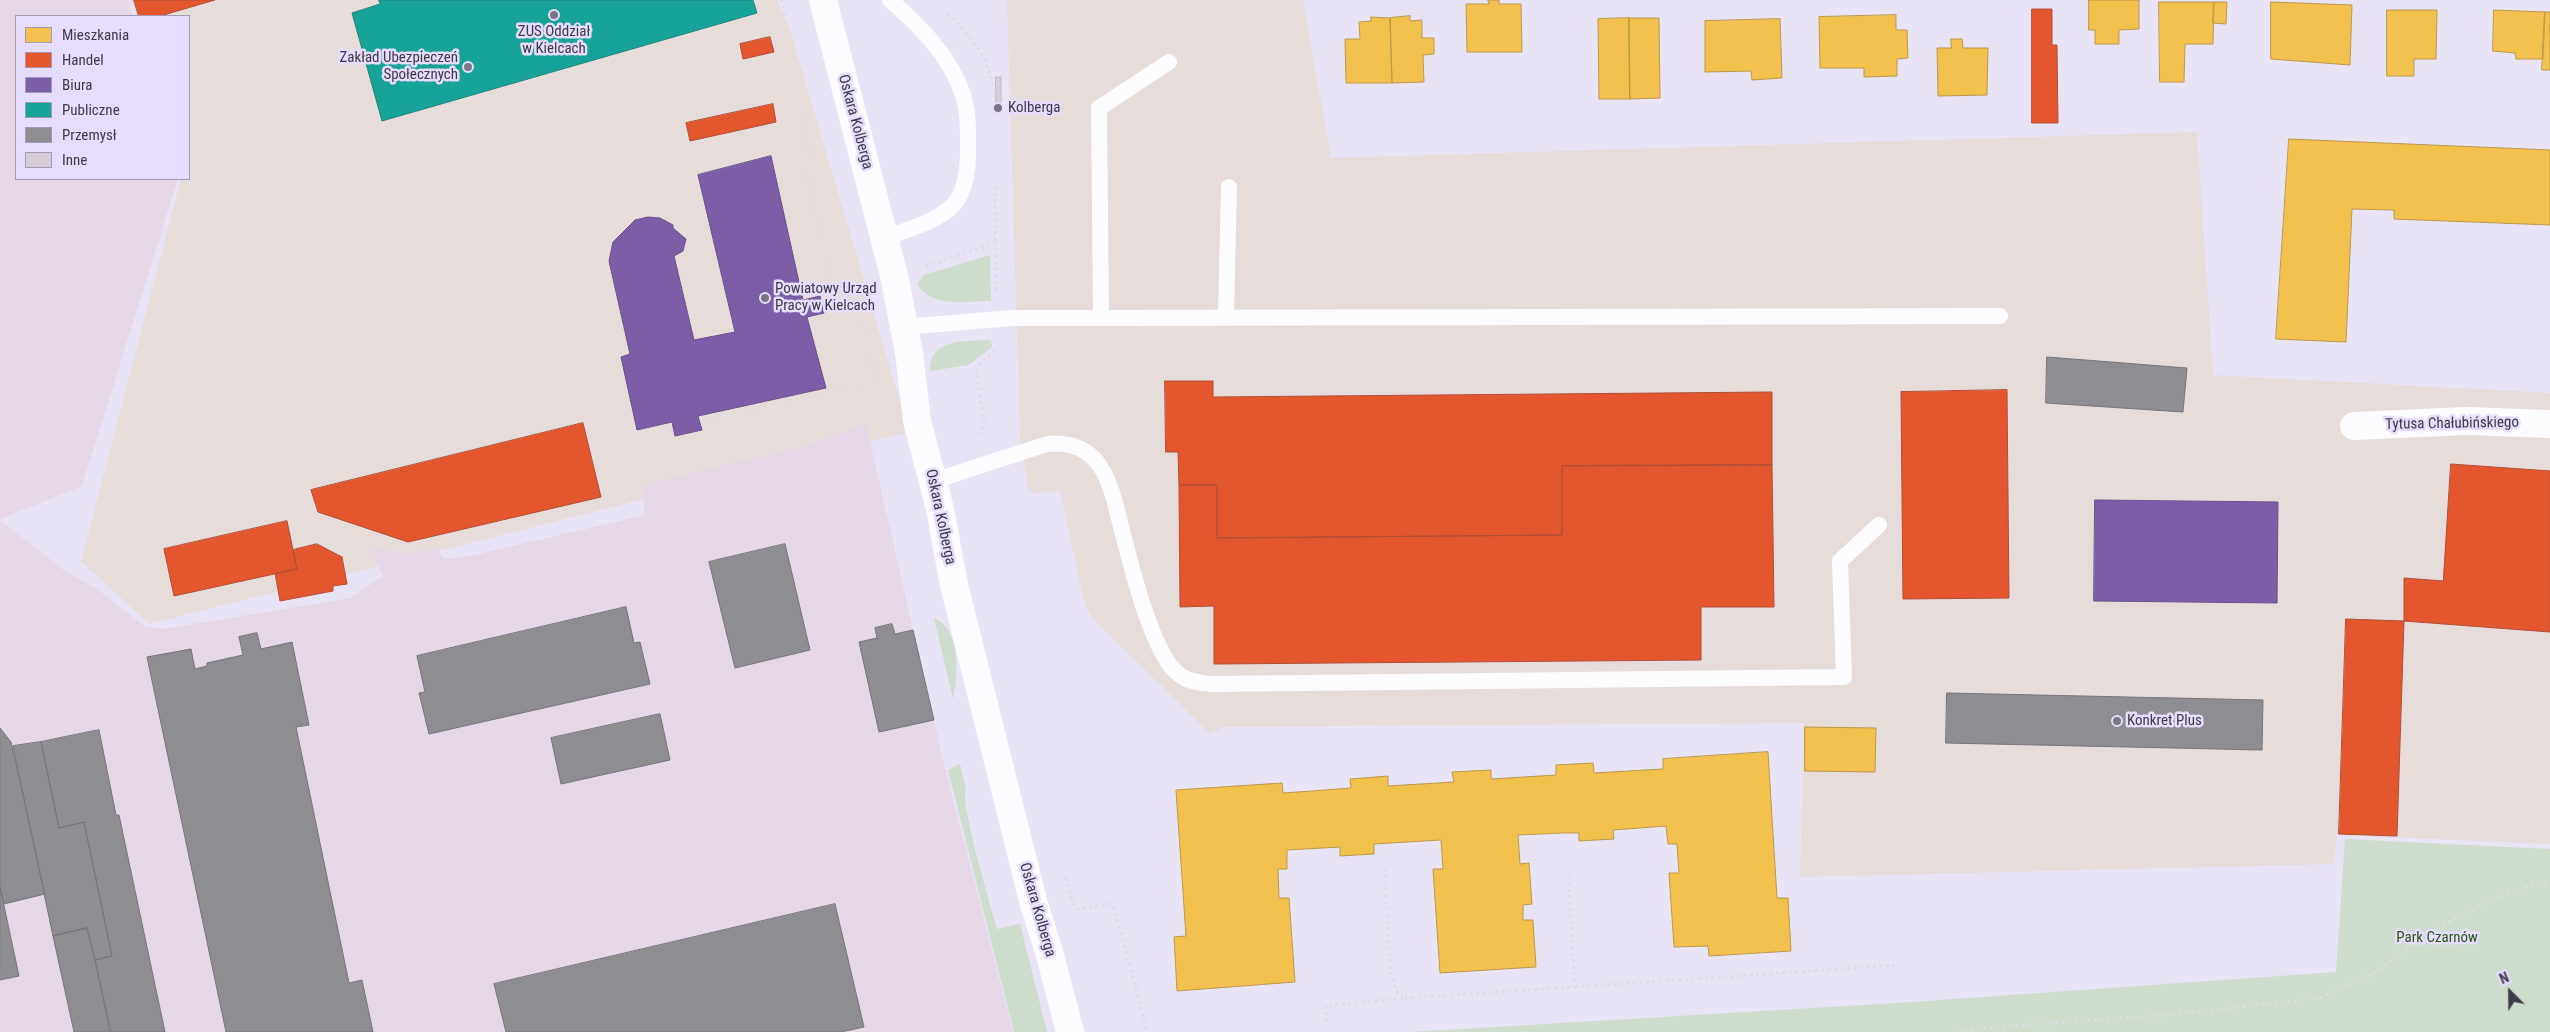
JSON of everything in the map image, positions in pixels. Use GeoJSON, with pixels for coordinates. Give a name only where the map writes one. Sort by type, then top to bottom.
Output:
{"type":"FeatureCollection","features":[{"type":"Feature","properties":{"kind":"street","name":"Oskara Kolberga"},"geometry":{"type":"LineString","coordinates":[[823,0],[885,238],[904,327],[917,421],[940,509],[954,585],[1033,901],[1050,955],[1070,1032]]}},
{"type":"Feature","properties":{"kind":"street","name":"Tytusa Chałubińskiego"},"geometry":{"type":"LineString","coordinates":[[2354,426],[2468,422],[2550,424]]}},
{"type":"Feature","properties":{"kind":"lane"},"geometry":{"type":"LineString","coordinates":[[885,238],[938,216],[952,207],[963,190],[968,166],[964,96],[951,67],[913,20],[890,0]]}},
{"type":"Feature","properties":{"kind":"lane"},"geometry":{"type":"LineString","coordinates":[[1100,318],[1099,108],[1169,62]]}},
{"type":"Feature","properties":{"kind":"lane"},"geometry":{"type":"LineString","coordinates":[[1226,316],[1228,187]]}},
{"type":"Feature","properties":{"kind":"lane"},"geometry":{"type":"LineString","coordinates":[[904,327],[998,319],[1226,316],[2000,316]]}},
{"type":"Feature","properties":{"kind":"lane"},"geometry":{"type":"LineString","coordinates":[[933,481],[1047,444],[1060,442],[1074,445],[1088,452],[1109,479],[1143,607],[1161,651],[1169,665],[1182,677],[1193,682],[1212,684],[1844,677],[1840,561],[1878,525]]}},
{"type":"Feature","properties":{"kind":"path"},"geometry":{"type":"LineString","coordinates":[[781,0],[785,15]]}},
{"type":"Feature","properties":{"kind":"path"},"geometry":{"type":"LineString","coordinates":[[975,467],[984,422],[976,371],[981,363],[999,349],[996,291]]}},
{"type":"Feature","properties":{"kind":"path"},"geometry":{"type":"LineString","coordinates":[[700,422],[876,382],[856,295]]}},
{"type":"Feature","properties":{"kind":"path"},"geometry":{"type":"LineString","coordinates":[[1384,865],[1391,976],[1398,993],[1405,998]]}},
{"type":"Feature","properties":{"kind":"path"},"geometry":{"type":"LineString","coordinates":[[1568,871],[1575,987]]}},
{"type":"Feature","properties":{"kind":"path"},"geometry":{"type":"LineString","coordinates":[[1063,872],[1074,906],[1078,909],[1110,904],[1115,910],[1147,1032]]}},
{"type":"Feature","properties":{"kind":"path"},"geometry":{"type":"LineString","coordinates":[[1958,1032],[1996,1027],[2203,1011],[2320,998],[2374,972],[2423,936],[2478,906],[2528,886],[2550,882]]}},
{"type":"Feature","properties":{"kind":"path"},"geometry":{"type":"LineString","coordinates":[[1327,1022],[1326,1006],[1405,998],[1896,965]]}},
{"type":"Feature","properties":{"kind":"shaded area"},"geometry":{"type":"Polygon","coordinates":[[[0,0],[128,0],[133,15],[15,15],[15,180],[178,180],[82,486],[0,519],[0,0]]]}},
{"type":"Feature","properties":{"kind":"shaded area"},"geometry":{"type":"Polygon","coordinates":[[[132,0],[777,0],[790,30],[909,432],[149,624],[81,561],[181,180],[190,180],[190,15],[136,15],[132,0]]]}},
{"type":"Feature","properties":{"kind":"shaded area"},"geometry":{"type":"Polygon","coordinates":[[[1007,0],[1303,0],[1331,158],[2197,132],[2213,375],[2550,393],[2550,844],[2337,835],[2334,864],[1800,877],[1804,723],[1222,727],[1210,734],[1092,618],[1085,606],[1060,490],[1035,494],[1028,488],[1020,436],[1007,0]]]}},
{"type":"Feature","properties":{"kind":"shaded area"},"geometry":{"type":"Polygon","coordinates":[[[866,424],[943,760],[1013,1032],[0,1032],[0,520],[65,571],[96,588],[144,626],[162,629],[350,598],[383,576],[368,546],[406,554],[436,548],[444,559],[466,557],[645,515],[642,485],[801,447],[866,424]]]}},
{"type":"Feature","properties":{"kind":"green space"},"geometry":{"type":"Polygon","coordinates":[[[990,255],[991,301],[950,302],[940,300],[923,292],[917,284],[924,275],[990,255]]]}},
{"type":"Feature","properties":{"kind":"green space"},"geometry":{"type":"Polygon","coordinates":[[[991,340],[992,347],[969,365],[930,371],[931,360],[936,352],[943,347],[962,342],[991,340]]]}},
{"type":"Feature","properties":{"kind":"green space"},"geometry":{"type":"Polygon","coordinates":[[[934,618],[943,623],[953,642],[956,678],[953,699],[934,618]]]}},
{"type":"Feature","properties":{"kind":"green space"},"geometry":{"type":"Polygon","coordinates":[[[960,764],[966,789],[965,798],[971,833],[997,929],[1020,924],[1047,1032],[1014,1032],[948,770],[960,764]]]}},
{"type":"Feature","properties":{"kind":"green space","name":"Park Czarnów"},"geometry":{"type":"Polygon","coordinates":[[[2345,839],[2550,849],[2550,1032],[1411,1032],[1912,1002],[2336,972],[2345,839]]]}},
{"type":"Feature","properties":{"kind":"building: Mieszkania"},"geometry":{"type":"Polygon","coordinates":[[[1488,0],[1499,0],[1499,4],[1521,4],[1522,52],[1467,52],[1466,4],[1489,4],[1488,0]]]}},
{"type":"Feature","properties":{"kind":"building: Mieszkania"},"geometry":{"type":"Polygon","coordinates":[[[2089,0],[2139,0],[2139,29],[2119,30],[2119,44],[2095,44],[2095,30],[2089,30],[2089,0]]]}},
{"type":"Feature","properties":{"kind":"building: Mieszkania"},"geometry":{"type":"Polygon","coordinates":[[[2159,2],[2214,2],[2213,44],[2185,44],[2184,82],[2160,82],[2159,2]]]}},
{"type":"Feature","properties":{"kind":"building: Mieszkania"},"geometry":{"type":"Polygon","coordinates":[[[2214,2],[2227,2],[2226,24],[2213,23],[2214,2]]]}},
{"type":"Feature","properties":{"kind":"building: Mieszkania"},"geometry":{"type":"Polygon","coordinates":[[[2271,2],[2352,5],[2350,65],[2271,59],[2271,2]]]}},
{"type":"Feature","properties":{"kind":"building: Mieszkania"},"geometry":{"type":"Polygon","coordinates":[[[2387,10],[2437,10],[2436,59],[2414,59],[2414,76],[2387,76],[2387,10]]]}},
{"type":"Feature","properties":{"kind":"building: Mieszkania"},"geometry":{"type":"Polygon","coordinates":[[[2494,10],[2545,12],[2543,59],[2516,59],[2515,53],[2493,51],[2494,10]]]}},
{"type":"Feature","properties":{"kind":"building: Mieszkania"},"geometry":{"type":"Polygon","coordinates":[[[2545,12],[2550,12],[2550,70],[2542,70],[2545,12]]]}},
{"type":"Feature","properties":{"kind":"building: Mieszkania"},"geometry":{"type":"Polygon","coordinates":[[[1896,15],[1896,30],[1907,30],[1908,58],[1897,59],[1897,76],[1864,77],[1864,68],[1820,68],[1819,17],[1896,15]]]}},
{"type":"Feature","properties":{"kind":"building: Mieszkania"},"geometry":{"type":"Polygon","coordinates":[[[1410,16],[1410,21],[1422,20],[1422,38],[1434,38],[1434,54],[1423,55],[1424,82],[1392,83],[1390,18],[1410,16]]]}},
{"type":"Feature","properties":{"kind":"building: Mieszkania"},"geometry":{"type":"Polygon","coordinates":[[[1371,17],[1390,18],[1392,83],[1346,83],[1345,39],[1360,39],[1359,22],[1371,21],[1371,17]]]}},
{"type":"Feature","properties":{"kind":"building: Mieszkania"},"geometry":{"type":"Polygon","coordinates":[[[1629,18],[1659,18],[1660,98],[1630,99],[1629,18]]]}},
{"type":"Feature","properties":{"kind":"building: Mieszkania"},"geometry":{"type":"Polygon","coordinates":[[[1629,18],[1630,99],[1599,99],[1598,19],[1629,18]]]}},
{"type":"Feature","properties":{"kind":"building: Mieszkania"},"geometry":{"type":"Polygon","coordinates":[[[1780,19],[1782,78],[1752,80],[1751,71],[1705,72],[1705,21],[1780,19]]]}},
{"type":"Feature","properties":{"kind":"building: Mieszkania"},"geometry":{"type":"Polygon","coordinates":[[[1951,39],[1962,39],[1963,48],[1988,48],[1987,95],[1938,96],[1937,48],[1951,48],[1951,39]]]}},
{"type":"Feature","properties":{"kind":"building: Mieszkania"},"geometry":{"type":"Polygon","coordinates":[[[2289,139],[2550,150],[2550,225],[2394,219],[2394,210],[2352,209],[2346,342],[2276,339],[2289,139]]]}},
{"type":"Feature","properties":{"kind":"building: Mieszkania"},"geometry":{"type":"Polygon","coordinates":[[[1805,727],[1876,728],[1875,772],[1805,771],[1805,727]]]}},
{"type":"Feature","properties":{"kind":"building: Mieszkania"},"geometry":{"type":"Polygon","coordinates":[[[1768,752],[1777,898],[1788,898],[1791,951],[1709,956],[1708,946],[1674,947],[1669,873],[1679,873],[1677,844],[1668,844],[1666,826],[1613,830],[1614,839],[1579,841],[1579,833],[1518,835],[1520,864],[1529,863],[1532,904],[1523,905],[1523,920],[1533,920],[1536,967],[1440,973],[1433,869],[1443,869],[1441,840],[1374,844],[1374,854],[1340,856],[1340,847],[1287,850],[1287,869],[1278,869],[1279,898],[1289,898],[1295,982],[1177,991],[1174,937],[1186,936],[1176,790],[1282,783],[1283,793],[1351,788],[1350,779],[1388,776],[1388,786],[1454,782],[1452,772],[1491,770],[1491,779],[1556,775],[1556,765],[1593,763],[1594,773],[1663,769],[1663,759],[1768,752]]]}},
{"type":"Feature","properties":{"kind":"building: Handel"},"geometry":{"type":"Polygon","coordinates":[[[134,0],[215,0],[163,15],[139,15],[134,0]]]}},
{"type":"Feature","properties":{"kind":"building: Handel"},"geometry":{"type":"Polygon","coordinates":[[[2032,9],[2052,9],[2052,45],[2057,45],[2058,123],[2032,123],[2032,9]]]}},
{"type":"Feature","properties":{"kind":"building: Handel"},"geometry":{"type":"Polygon","coordinates":[[[770,37],[774,52],[743,59],[740,44],[770,37]]]}},
{"type":"Feature","properties":{"kind":"building: Handel"},"geometry":{"type":"Polygon","coordinates":[[[773,104],[776,122],[690,141],[686,123],[773,104]]]}},
{"type":"Feature","properties":{"kind":"building: Handel"},"geometry":{"type":"Polygon","coordinates":[[[1165,381],[1213,381],[1213,397],[1772,392],[1772,465],[1562,466],[1562,535],[1217,538],[1217,485],[1179,485],[1178,452],[1166,452],[1165,381]]]}},
{"type":"Feature","properties":{"kind":"building: Handel"},"geometry":{"type":"Polygon","coordinates":[[[2007,390],[2009,598],[1903,599],[1901,392],[2007,390]]]}},
{"type":"Feature","properties":{"kind":"building: Handel"},"geometry":{"type":"Polygon","coordinates":[[[583,423],[601,497],[408,542],[318,512],[311,490],[583,423]]]}},
{"type":"Feature","properties":{"kind":"building: Handel"},"geometry":{"type":"Polygon","coordinates":[[[2451,464],[2550,471],[2550,632],[2404,621],[2404,578],[2443,581],[2451,464]]]}},
{"type":"Feature","properties":{"kind":"building: Handel"},"geometry":{"type":"Polygon","coordinates":[[[1772,465],[1774,607],[1701,607],[1701,660],[1214,664],[1214,606],[1180,607],[1179,485],[1217,485],[1217,538],[1562,535],[1562,466],[1772,465]]]}},
{"type":"Feature","properties":{"kind":"building: Handel"},"geometry":{"type":"Polygon","coordinates":[[[287,521],[297,569],[174,596],[164,549],[287,521]]]}},
{"type":"Feature","properties":{"kind":"building: Handel"},"geometry":{"type":"Polygon","coordinates":[[[317,544],[342,557],[347,584],[333,586],[333,591],[280,601],[275,573],[297,569],[293,550],[317,544]]]}},
{"type":"Feature","properties":{"kind":"building: Handel"},"geometry":{"type":"Polygon","coordinates":[[[2346,619],[2404,621],[2397,836],[2339,834],[2346,619]]]}},
{"type":"Feature","properties":{"kind":"building: Biura","name":"Powiatowy Urząd Pracy w Kielcach"},"geometry":{"type":"Polygon","coordinates":[[[771,156],[803,300],[820,296],[824,313],[807,317],[826,388],[698,416],[702,430],[675,436],[672,422],[637,430],[621,357],[630,354],[609,261],[613,242],[635,220],[648,217],[660,218],[673,225],[673,228],[686,239],[683,251],[674,256],[694,340],[735,332],[698,175],[771,156]]]}},
{"type":"Feature","properties":{"kind":"building: Biura"},"geometry":{"type":"Polygon","coordinates":[[[2095,500],[2278,502],[2277,603],[2094,601],[2095,500]]]}},
{"type":"Feature","properties":{"kind":"building: Publiczne","name":"Zakład Ubezpieczeń Społecznych"},"geometry":{"type":"Polygon","coordinates":[[[379,0],[753,0],[757,13],[382,121],[352,13],[380,4],[379,0]]]}},
{"type":"Feature","properties":{"kind":"building: Przemysł"},"geometry":{"type":"Polygon","coordinates":[[[2047,357],[2187,368],[2183,412],[2046,403],[2047,357]]]}},
{"type":"Feature","properties":{"kind":"building: Przemysł"},"geometry":{"type":"Polygon","coordinates":[[[785,544],[810,650],[735,668],[709,562],[785,544]]]}},
{"type":"Feature","properties":{"kind":"building: Przemysł"},"geometry":{"type":"Polygon","coordinates":[[[626,607],[634,643],[640,642],[650,684],[429,734],[419,693],[425,692],[417,656],[626,607]]]}},
{"type":"Feature","properties":{"kind":"building: Przemysł"},"geometry":{"type":"Polygon","coordinates":[[[892,624],[895,634],[913,630],[934,720],[879,732],[859,642],[877,638],[875,628],[892,624]]]}},
{"type":"Feature","properties":{"kind":"building: Przemysł"},"geometry":{"type":"Polygon","coordinates":[[[257,633],[261,649],[292,642],[309,725],[296,727],[349,983],[362,980],[373,1032],[226,1032],[147,657],[191,649],[195,669],[207,666],[207,663],[243,655],[239,637],[257,633]]]}},
{"type":"Feature","properties":{"kind":"building: Przemysł"},"geometry":{"type":"Polygon","coordinates":[[[1947,693],[2263,700],[2262,750],[1946,743],[1947,693]]]}},
{"type":"Feature","properties":{"kind":"building: Przemysł"},"geometry":{"type":"Polygon","coordinates":[[[660,714],[670,760],[561,784],[551,738],[660,714]]]}},
{"type":"Feature","properties":{"kind":"building: Przemysł"},"geometry":{"type":"Polygon","coordinates":[[[0,728],[11,742],[45,894],[4,904],[0,887],[0,728]]]}},
{"type":"Feature","properties":{"kind":"building: Przemysł"},"geometry":{"type":"Polygon","coordinates":[[[99,730],[116,815],[119,815],[165,1032],[111,1032],[95,960],[112,956],[84,822],[59,828],[41,742],[99,730]]]}},
{"type":"Feature","properties":{"kind":"building: Przemysł"},"geometry":{"type":"Polygon","coordinates":[[[41,742],[59,828],[84,822],[112,956],[95,960],[87,928],[53,936],[13,746],[41,742]]]}},
{"type":"Feature","properties":{"kind":"building: Przemysł"},"geometry":{"type":"Polygon","coordinates":[[[0,887],[19,976],[0,980],[0,887]]]}},
{"type":"Feature","properties":{"kind":"building: Przemysł"},"geometry":{"type":"Polygon","coordinates":[[[835,904],[864,1027],[841,1032],[506,1032],[494,984],[835,904]]]}},
{"type":"Feature","properties":{"kind":"building: Przemysł"},"geometry":{"type":"Polygon","coordinates":[[[87,928],[110,1032],[74,1032],[53,936],[87,928]]]}},
{"type":"Feature","properties":{"kind":"building: Inne"},"geometry":{"type":"Polygon","coordinates":[[[996,77],[1001,77],[1001,112],[996,112],[996,77]]]}},
{"type":"Feature","properties":{"kind":"place","name":"ZUS Oddział w Kielcach"},"geometry":{"type":"Point","coordinates":[554,15]}},
{"type":"Feature","properties":{"kind":"place","name":"Zakład Ubezpieczeń Społecznych"},"geometry":{"type":"Point","coordinates":[468,67]}},
{"type":"Feature","properties":{"kind":"place","name":"Kolberga"},"geometry":{"type":"Point","coordinates":[998,108]}},
{"type":"Feature","properties":{"kind":"place","name":"Powiatowy Urząd Pracy w Kielcach"},"geometry":{"type":"Point","coordinates":[765,298]}},
{"type":"Feature","properties":{"kind":"place","name":"Konkret Plus"},"geometry":{"type":"Point","coordinates":[2117,721]}}]}
